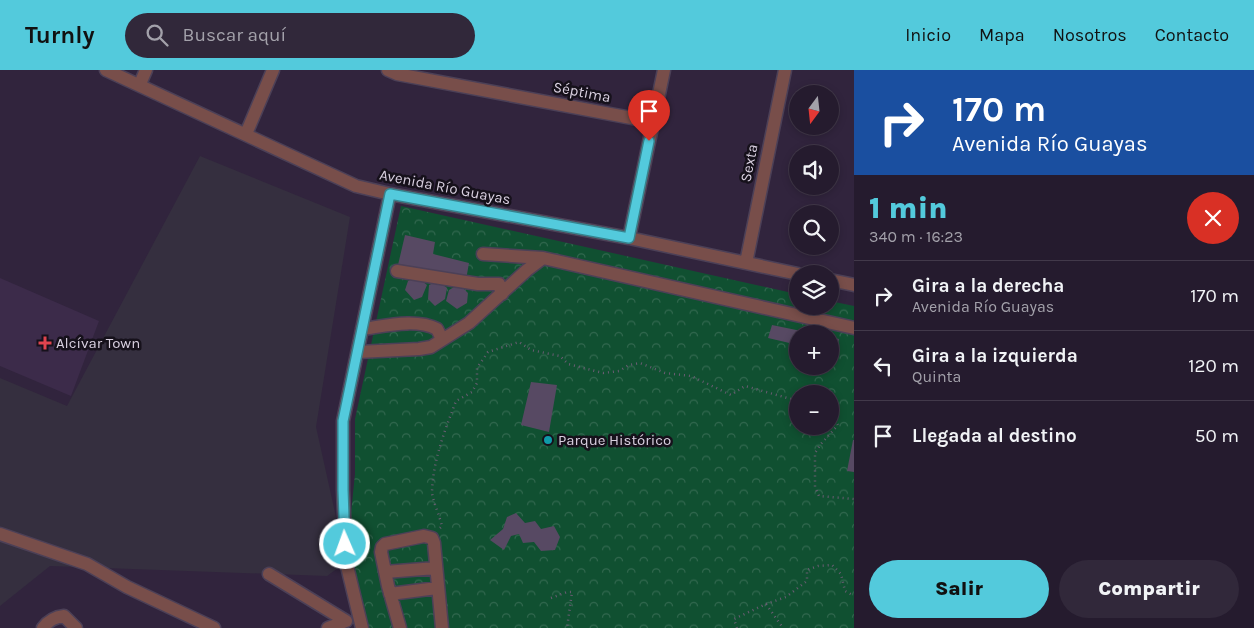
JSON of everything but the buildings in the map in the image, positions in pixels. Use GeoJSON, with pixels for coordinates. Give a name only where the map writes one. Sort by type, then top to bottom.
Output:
{"type":"FeatureCollection","features":[{"type":"Feature","properties":{"kind":"street","name":"Avenida Río Guayas"},"geometry":{"type":"LineString","coordinates":[[106,70],[140,84],[356,186],[629,238],[789,272]]}},
{"type":"Feature","properties":{"kind":"street"},"geometry":{"type":"LineString","coordinates":[[140,84],[146,70]]}},
{"type":"Feature","properties":{"kind":"street"},"geometry":{"type":"LineString","coordinates":[[246,134],[273,70]]}},
{"type":"Feature","properties":{"kind":"street","name":"Séptima"},"geometry":{"type":"LineString","coordinates":[[388,70],[397,74],[653,122]]}},
{"type":"Feature","properties":{"kind":"street"},"geometry":{"type":"LineString","coordinates":[[629,238],[664,70]]}},
{"type":"Feature","properties":{"kind":"street","name":"Sexta"},"geometry":{"type":"LineString","coordinates":[[746,263],[785,70]]}},
{"type":"Feature","properties":{"kind":"street"},"geometry":{"type":"LineString","coordinates":[[362,628],[346,562],[343,421],[390,194]]}},
{"type":"Feature","properties":{"kind":"street"},"geometry":{"type":"LineString","coordinates":[[483,254],[543,258],[854,328]]}},
{"type":"Feature","properties":{"kind":"street"},"geometry":{"type":"LineString","coordinates":[[358,352],[431,347],[469,323],[527,270],[543,258]]}},
{"type":"Feature","properties":{"kind":"street"},"geometry":{"type":"LineString","coordinates":[[397,271],[478,284],[499,284],[502,294]]}},
{"type":"Feature","properties":{"kind":"street"},"geometry":{"type":"LineString","coordinates":[[839,282],[854,285]]}},
{"type":"Feature","properties":{"kind":"street"},"geometry":{"type":"LineString","coordinates":[[362,329],[428,324],[437,329],[442,339]]}},
{"type":"Feature","properties":{"kind":"street"},"geometry":{"type":"LineString","coordinates":[[0,534],[87,564],[127,587],[214,628]]}},
{"type":"Feature","properties":{"kind":"street"},"geometry":{"type":"LineString","coordinates":[[400,628],[381,552],[385,544],[424,536],[432,538],[434,543],[442,628]]}},
{"type":"Feature","properties":{"kind":"street"},"geometry":{"type":"LineString","coordinates":[[385,572],[436,568]]}},
{"type":"Feature","properties":{"kind":"street"},"geometry":{"type":"LineString","coordinates":[[269,574],[346,621],[328,628]]}},
{"type":"Feature","properties":{"kind":"street"},"geometry":{"type":"LineString","coordinates":[[390,594],[437,588]]}},
{"type":"Feature","properties":{"kind":"street"},"geometry":{"type":"LineString","coordinates":[[43,628],[48,621],[64,616],[76,628]]}},
{"type":"Feature","properties":{"kind":"path"},"geometry":{"type":"LineString","coordinates":[[438,531],[442,526],[432,494],[438,450],[456,401],[472,392],[477,383],[477,368],[488,352],[519,342],[531,350],[560,356],[568,364],[603,373],[640,363],[665,373],[692,376],[731,395],[745,386],[789,398]]}},
{"type":"Feature","properties":{"kind":"path"},"geometry":{"type":"LineString","coordinates":[[829,435],[815,453],[814,487],[819,496],[854,498]]}},
{"type":"Feature","properties":{"kind":"path"},"geometry":{"type":"LineString","coordinates":[[737,628],[734,619],[786,597],[807,582],[807,570],[832,565],[841,574],[845,591],[854,596]]}},
{"type":"Feature","properties":{"kind":"path"},"geometry":{"type":"LineString","coordinates":[[551,598],[572,592],[567,628]]}},
{"type":"Feature","properties":{"kind":"path"},"geometry":{"type":"LineString","coordinates":[[766,604],[783,628]]}},
{"type":"Feature","properties":{"kind":"shaded area"},"geometry":{"type":"Polygon","coordinates":[[[200,156],[350,217],[316,427],[346,562],[327,576],[50,566],[0,606],[0,378],[67,406],[200,156]]]}},
{"type":"Feature","properties":{"kind":"shaded area","name":"Alcívar Town"},"geometry":{"type":"Polygon","coordinates":[[[0,278],[99,321],[71,396],[0,366],[0,278]]]}},
{"type":"Feature","properties":{"kind":"green space"},"geometry":{"type":"Polygon","coordinates":[[[401,206],[789,292],[789,315],[839,315],[839,303],[854,306],[854,628],[365,628],[346,562],[355,474],[355,419],[401,206]]]}},
{"type":"Feature","properties":{"kind":"place","name":"Alcívar Town"},"geometry":{"type":"Point","coordinates":[45,343]}},
{"type":"Feature","properties":{"kind":"place","name":"Parque Histórico"},"geometry":{"type":"Point","coordinates":[548,440]}},
{"type":"Feature","properties":{"kind":"route"},"geometry":{"type":"LineString","coordinates":[[345,544],[343,421],[390,194],[629,238],[649,141]]}}]}
